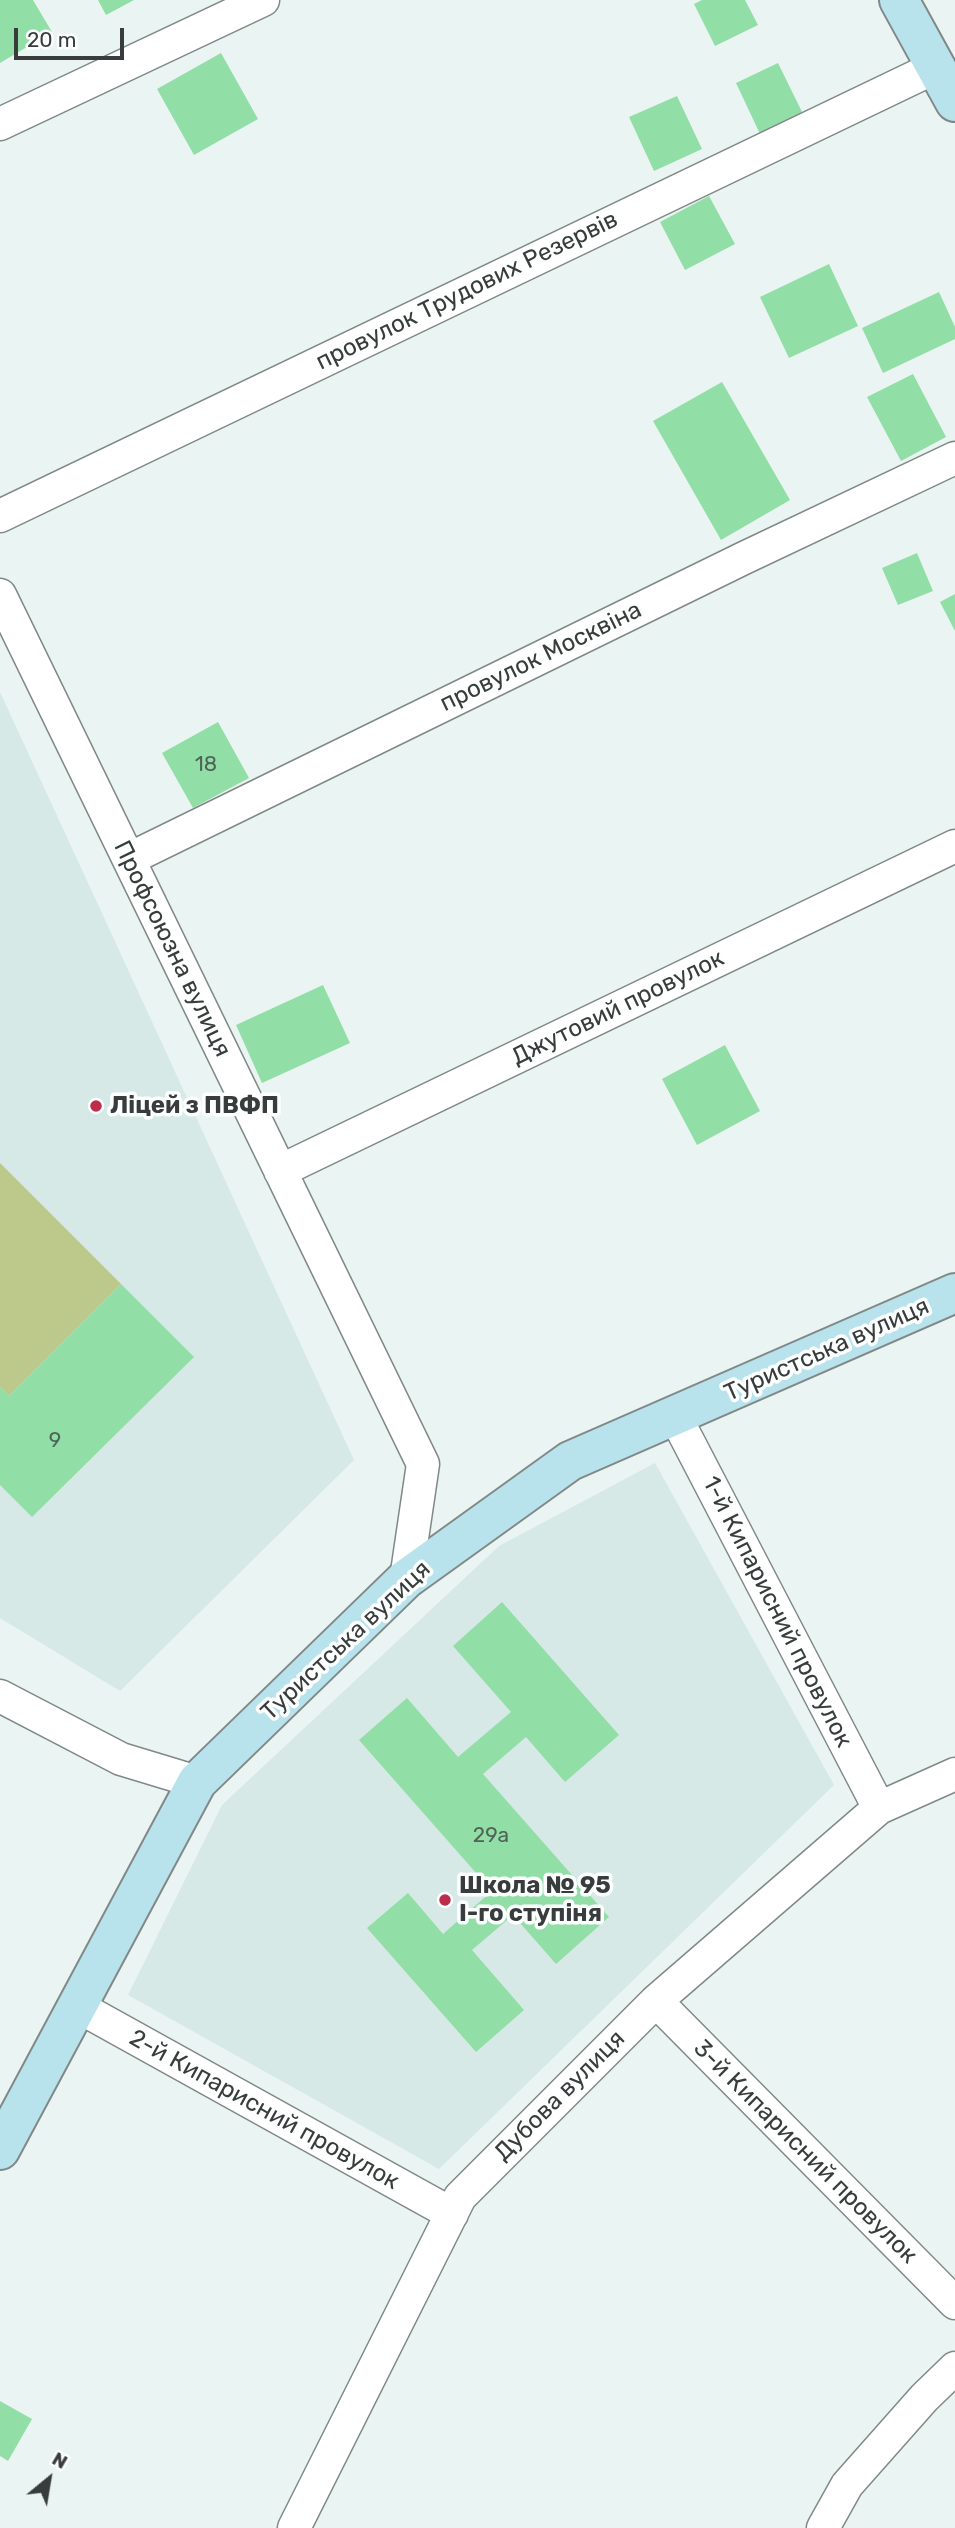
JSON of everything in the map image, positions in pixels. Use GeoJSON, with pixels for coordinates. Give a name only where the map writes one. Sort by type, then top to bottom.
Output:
{"type":"FeatureCollection","features":[{"type":"Feature","properties":{"kind":"street"},"geometry":{"type":"LineString","coordinates":[[0,124],[262,0]]}},
{"type":"Feature","properties":{"kind":"street"},"geometry":{"type":"LineString","coordinates":[[899,0],[955,102]]}},
{"type":"Feature","properties":{"kind":"street","name":"провулок Трудових Резервів"},"geometry":{"type":"LineString","coordinates":[[0,516],[936,67]]}},
{"type":"Feature","properties":{"kind":"street","name":"провулок Москвіна"},"geometry":{"type":"LineString","coordinates":[[129,859],[744,558],[955,458]]}},
{"type":"Feature","properties":{"kind":"street","name":"Профсоюзна вулиця"},"geometry":{"type":"LineString","coordinates":[[0,595],[423,1464],[406,1579]]}},
{"type":"Feature","properties":{"kind":"street","name":"Джутовий провулок"},"geometry":{"type":"LineString","coordinates":[[280,1171],[955,846]]}},
{"type":"Feature","properties":{"kind":"street","name":"Туристська вулиця"},"geometry":{"type":"LineString","coordinates":[[0,2150],[197,1782],[406,1579],[570,1461],[955,1293]]}},
{"type":"Feature","properties":{"kind":"street","name":"1-й Кипарисний провулок"},"geometry":{"type":"LineString","coordinates":[[675,1416],[879,1808]]}},
{"type":"Feature","properties":{"kind":"street"},"geometry":{"type":"LineString","coordinates":[[0,1696],[121,1759],[197,1782]]}},
{"type":"Feature","properties":{"kind":"street","name":"Дубова вулиця"},"geometry":{"type":"LineString","coordinates":[[294,2528],[460,2197],[656,2001],[879,1808],[955,1774]]}},
{"type":"Feature","properties":{"kind":"street","name":"3-й Кипарисний провулок"},"geometry":{"type":"LineString","coordinates":[[656,2001],[955,2303]]}},
{"type":"Feature","properties":{"kind":"street","name":"2-й Кипарисний провулок"},"geometry":{"type":"LineString","coordinates":[[77,2006],[452,2214]]}},
{"type":"Feature","properties":{"kind":"street"},"geometry":{"type":"LineString","coordinates":[[823,2528],[847,2485],[924,2398],[955,2368]]}},
{"type":"Feature","properties":{"kind":"shaded area","name":"Ліцей з ПВФП"},"geometry":{"type":"Polygon","coordinates":[[[0,692],[354,1460],[120,1691],[0,1618],[0,692]]]}},
{"type":"Feature","properties":{"kind":"shaded area","name":"Школа № 95 І-го ступіня"},"geometry":{"type":"Polygon","coordinates":[[[655,1463],[834,1785],[439,2169],[128,1995],[222,1805],[499,1546],[655,1463]]]}},
{"type":"Feature","properties":{"kind":"green space"},"geometry":{"type":"Polygon","coordinates":[[[0,1163],[121,1284],[9,1396],[0,1387],[0,1163]]]}},
{"type":"Feature","properties":{"kind":"building"},"geometry":{"type":"Polygon","coordinates":[[[0,0],[33,0],[52,32],[0,63],[0,0]]]}},
{"type":"Feature","properties":{"kind":"building"},"geometry":{"type":"Polygon","coordinates":[[[98,0],[134,0],[106,15],[98,0]]]}},
{"type":"Feature","properties":{"kind":"building"},"geometry":{"type":"Polygon","coordinates":[[[702,0],[745,0],[758,25],[715,46],[694,4],[702,0]]]}},
{"type":"Feature","properties":{"kind":"building"},"geometry":{"type":"Polygon","coordinates":[[[221,53],[258,119],[194,155],[157,89],[221,53]]]}},
{"type":"Feature","properties":{"kind":"building"},"geometry":{"type":"Polygon","coordinates":[[[778,63],[804,116],[761,136],[736,83],[778,63]]]}},
{"type":"Feature","properties":{"kind":"building"},"geometry":{"type":"Polygon","coordinates":[[[677,96],[702,149],[654,171],[629,117],[677,96]]]}},
{"type":"Feature","properties":{"kind":"building"},"geometry":{"type":"Polygon","coordinates":[[[709,196],[735,244],[685,270],[660,222],[709,196]]]}},
{"type":"Feature","properties":{"kind":"building"},"geometry":{"type":"Polygon","coordinates":[[[829,264],[858,326],[789,358],[760,297],[829,264]]]}},
{"type":"Feature","properties":{"kind":"building"},"geometry":{"type":"Polygon","coordinates":[[[939,292],[955,327],[955,339],[883,373],[862,328],[939,292]]]}},
{"type":"Feature","properties":{"kind":"building"},"geometry":{"type":"Polygon","coordinates":[[[913,374],[946,437],[901,461],[867,397],[913,374]]]}},
{"type":"Feature","properties":{"kind":"building"},"geometry":{"type":"Polygon","coordinates":[[[722,382],[790,500],[721,540],[653,421],[722,382]]]}},
{"type":"Feature","properties":{"kind":"building"},"geometry":{"type":"Polygon","coordinates":[[[917,553],[933,591],[898,605],[882,568],[917,553]]]}},
{"type":"Feature","properties":{"kind":"building"},"geometry":{"type":"Polygon","coordinates":[[[955,594],[955,631],[940,602],[955,594]]]}},
{"type":"Feature","properties":{"kind":"building"},"geometry":{"type":"Polygon","coordinates":[[[218,722],[249,778],[193,808],[162,753],[218,722]]]}},
{"type":"Feature","properties":{"kind":"building"},"geometry":{"type":"Polygon","coordinates":[[[323,985],[350,1043],[262,1083],[236,1025],[323,985]]]}},
{"type":"Feature","properties":{"kind":"building"},"geometry":{"type":"Polygon","coordinates":[[[725,1045],[760,1111],[697,1145],[662,1079],[725,1045]]]}},
{"type":"Feature","properties":{"kind":"building"},"geometry":{"type":"Polygon","coordinates":[[[121,1284],[194,1357],[32,1517],[0,1485],[0,1387],[9,1396],[121,1284]]]}},
{"type":"Feature","properties":{"kind":"building"},"geometry":{"type":"Polygon","coordinates":[[[502,1602],[619,1735],[565,1782],[526,1737],[483,1774],[609,1917],[556,1964],[513,1915],[472,1950],[524,2010],[476,2052],[367,1928],[408,1893],[443,1934],[492,1891],[359,1740],[407,1698],[458,1757],[511,1712],[453,1646],[502,1602]]]}},
{"type":"Feature","properties":{"kind":"building"},"geometry":{"type":"Polygon","coordinates":[[[0,2401],[32,2419],[8,2461],[0,2456],[0,2401]]]}},
{"type":"Feature","properties":{"kind":"place","name":"Ліцей з ПВФП"},"geometry":{"type":"Point","coordinates":[96,1106]}},
{"type":"Feature","properties":{"kind":"place","name":"Школа № 95 І-го ступіня"},"geometry":{"type":"Point","coordinates":[445,1900]}}]}
